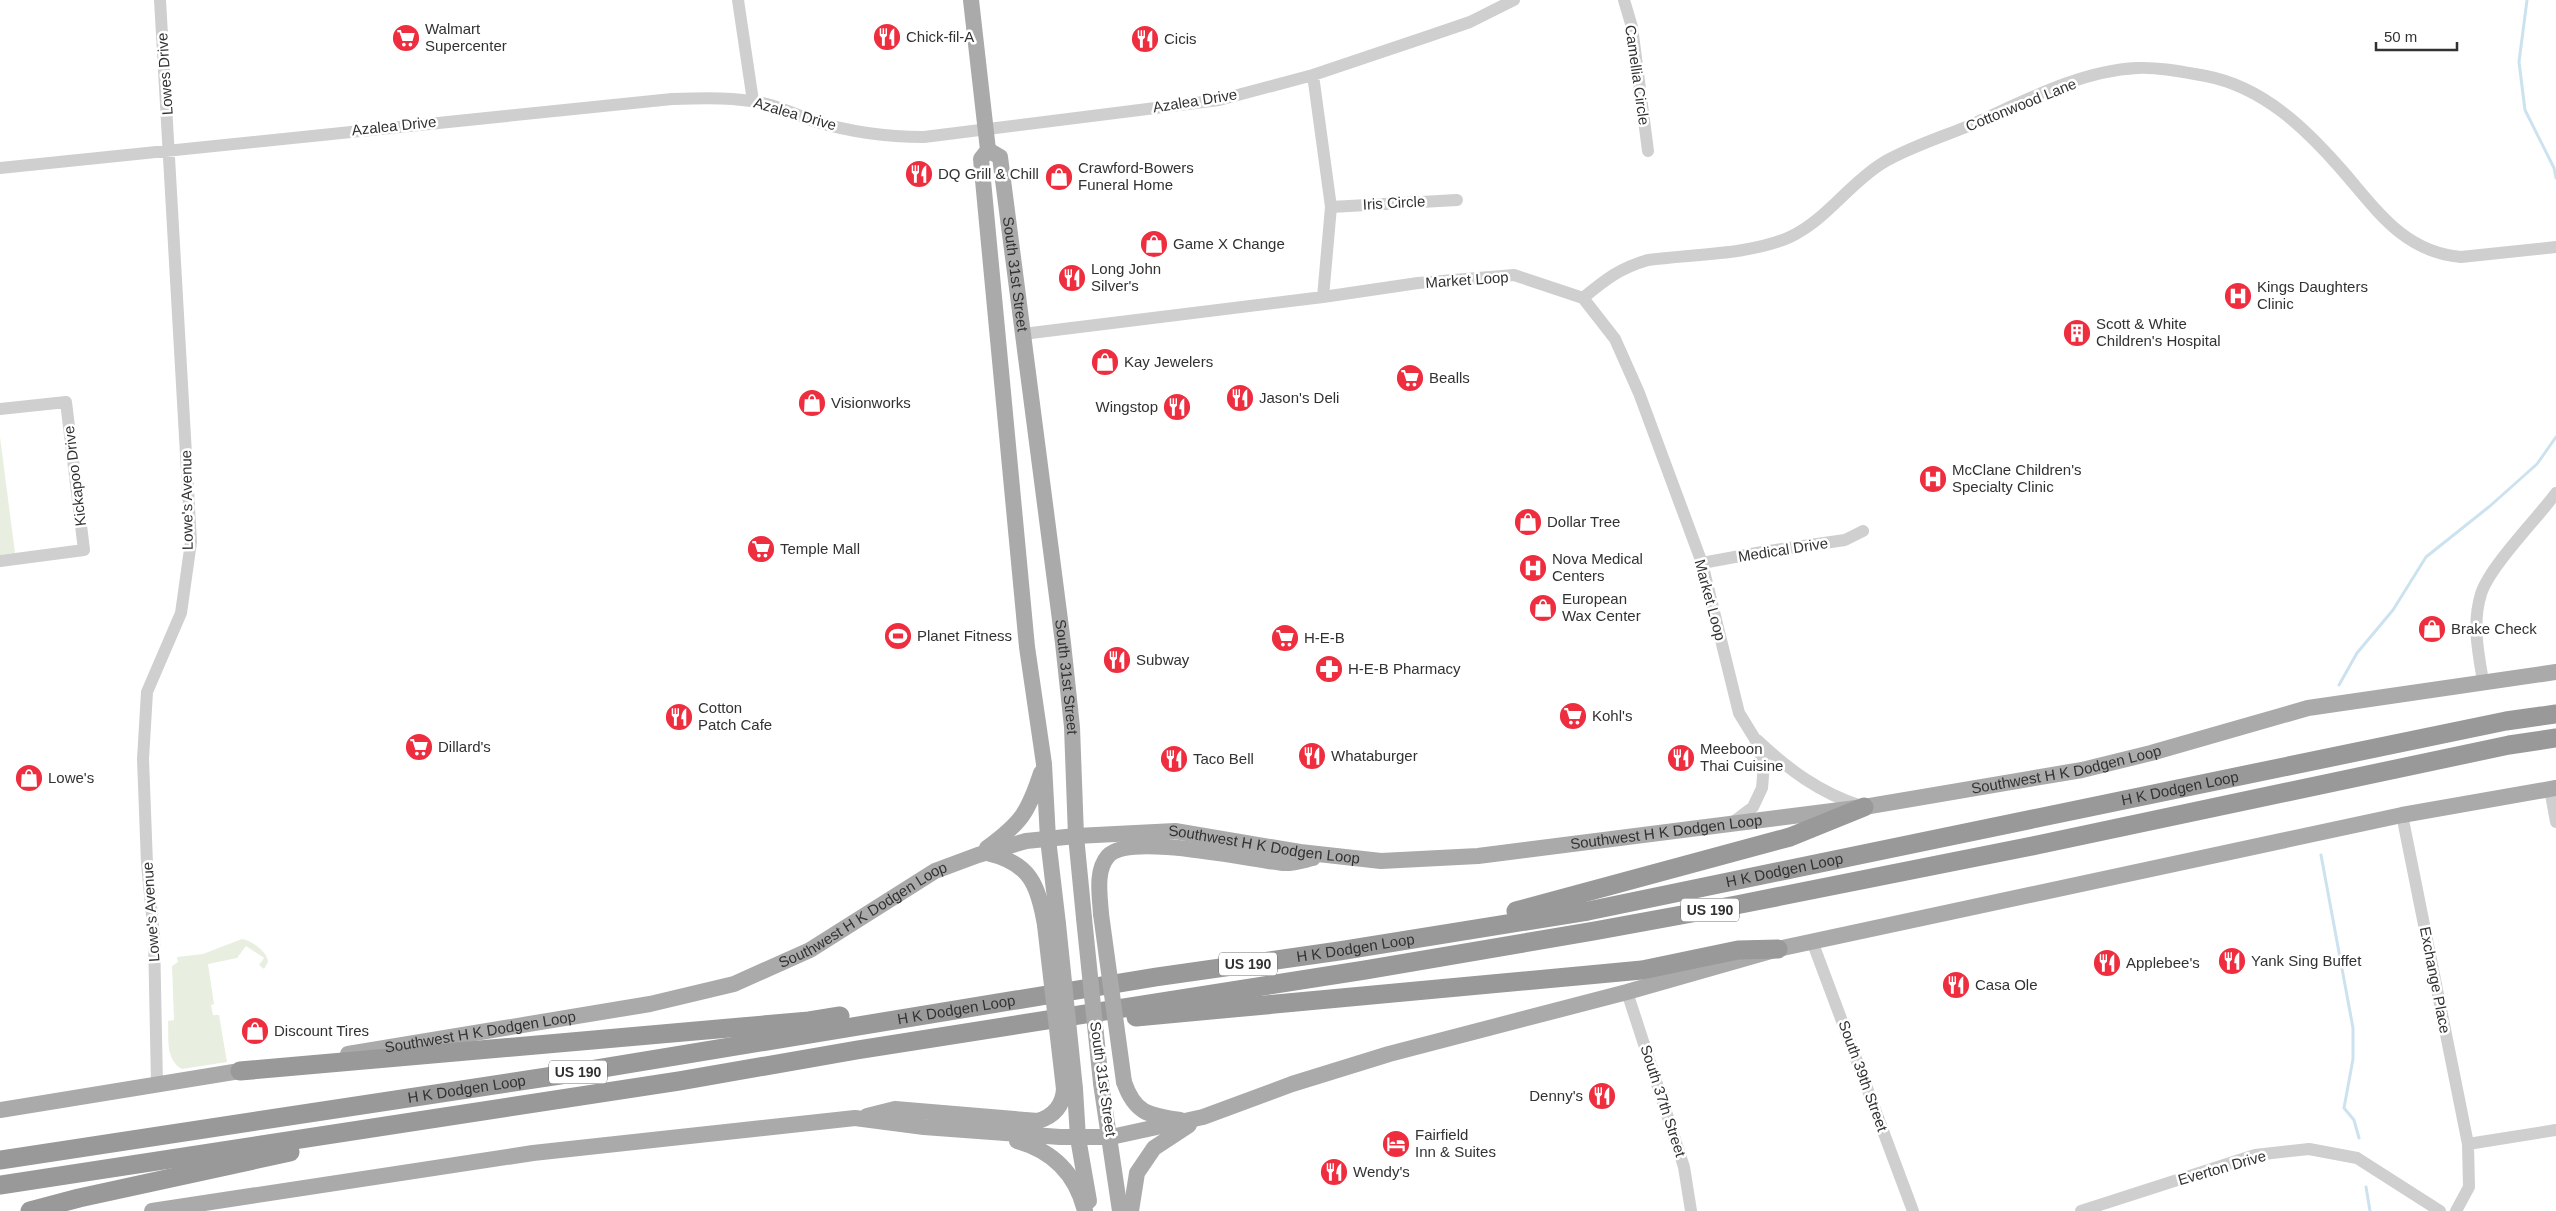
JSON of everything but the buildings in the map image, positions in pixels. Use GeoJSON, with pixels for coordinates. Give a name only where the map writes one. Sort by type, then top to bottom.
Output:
{"type":"FeatureCollection","features":[{"type":"Feature","properties":{"kind":"highway","name":"H K Dodgen Loop"},"geometry":{"type":"LineString","coordinates":[[0,1160],[560,1075],[1156,976],[1340,950],[1588,911],[2506,721],[2556,714]]}},
{"type":"Feature","properties":{"kind":"highway","name":"H K Dodgen Loop"},"geometry":{"type":"LineString","coordinates":[[0,1185],[679,1081],[857,1050],[1365,970],[1698,912],[2037,845],[2509,745],[2556,738]]}},
{"type":"Feature","properties":{"kind":"highway"},"geometry":{"type":"LineString","coordinates":[[1340,950],[1551,903],[1790,837],[1864,807]]}},
{"type":"Feature","properties":{"kind":"highway"},"geometry":{"type":"LineString","coordinates":[[857,1050],[927,1047],[1132,1018],[1642,970],[1738,950],[1778,949]]}},
{"type":"Feature","properties":{"kind":"highway"},"geometry":{"type":"LineString","coordinates":[[240,1071],[809,1021],[1034,986],[1156,976]]}},
{"type":"Feature","properties":{"kind":"highway"},"geometry":{"type":"LineString","coordinates":[[30,1211],[89,1196],[471,1113]]}},
{"type":"Feature","properties":{"kind":"main road","name":"South 31st Street"},"geometry":{"type":"LineString","coordinates":[[971,0],[988,150],[981,159],[1027,647],[1044,764],[1052,925],[1069,1089],[1090,1211]]}},
{"type":"Feature","properties":{"kind":"main road","name":"South 31st Street"},"geometry":{"type":"LineString","coordinates":[[988,150],[1000,157],[1072,727],[1076,836],[1084,918],[1101,1083],[1120,1211]]}},
{"type":"Feature","properties":{"kind":"main road","name":"Southwest H K Dodgen Loop"},"geometry":{"type":"LineString","coordinates":[[0,1110],[650,1004],[734,984],[810,950],[935,871],[1026,841],[1076,836],[1175,831],[1330,855],[1381,860],[1478,856],[1864,807],[2082,770],[2151,753],[2308,708],[2483,681],[2556,672]]}},
{"type":"Feature","properties":{"kind":"main road"},"geometry":{"type":"LineString","coordinates":[[982,854],[1009,832],[1022,818],[1032,800],[1044,764]]}},
{"type":"Feature","properties":{"kind":"main road"},"geometry":{"type":"LineString","coordinates":[[855,1118],[981,1131],[1078,1138],[1110,1137],[1196,1119],[1292,1084],[1390,1054],[1628,992],[1778,949],[2402,815],[2553,789]]}},
{"type":"Feature","properties":{"kind":"main road"},"geometry":{"type":"LineString","coordinates":[[1196,1119],[1144,1113],[1130,1099],[1124,1082],[1101,914],[1100,879],[1102,865],[1109,855],[1127,847],[1177,847],[1286,864],[1330,855]]}},
{"type":"Feature","properties":{"kind":"main road"},"geometry":{"type":"LineString","coordinates":[[982,854],[1004,857],[1020,866],[1032,879],[1052,925]]}},
{"type":"Feature","properties":{"kind":"main road"},"geometry":{"type":"LineString","coordinates":[[155,1211],[533,1153],[855,1118],[896,1109],[1038,1121],[1046,1119],[1060,1106],[1069,1089]]}},
{"type":"Feature","properties":{"kind":"main road"},"geometry":{"type":"LineString","coordinates":[[1131,1211],[1137,1173],[1154,1148],[1196,1119]]}},
{"type":"Feature","properties":{"kind":"main road"},"geometry":{"type":"LineString","coordinates":[[981,1131],[1038,1147],[1051,1157],[1074,1181],[1085,1211]]}},
{"type":"Feature","properties":{"kind":"street","name":"Lowes Drive"},"geometry":{"type":"LineString","coordinates":[[160,0],[170,149]]}},
{"type":"Feature","properties":{"kind":"street"},"geometry":{"type":"LineString","coordinates":[[738,0],[753,102]]}},
{"type":"Feature","properties":{"kind":"street","name":"Azalea Drive"},"geometry":{"type":"LineString","coordinates":[[0,168],[170,149],[672,99],[730,98],[770,105],[816,121],[893,137],[924,137],[1220,100],[1313,75],[1470,22],[1514,0]]}},
{"type":"Feature","properties":{"kind":"street","name":"Camellia Circle"},"geometry":{"type":"LineString","coordinates":[[1624,0],[1632,27],[1648,151]]}},
{"type":"Feature","properties":{"kind":"street","name":"Cottonwood Lane"},"geometry":{"type":"LineString","coordinates":[[1583,298],[1613,273],[1631,265],[1648,260],[1770,244],[1791,236],[1812,223],[1850,188],[1883,163],[2067,84],[2135,68],[2161,69],[2210,77],[2251,93],[2273,105],[2308,134],[2397,231],[2418,246],[2448,256],[2461,257],[2556,247]]}},
{"type":"Feature","properties":{"kind":"street"},"geometry":{"type":"LineString","coordinates":[[1313,75],[1331,207],[1323,297]]}},
{"type":"Feature","properties":{"kind":"street","name":"Lowe's Avenue"},"geometry":{"type":"LineString","coordinates":[[157,1084],[154,936],[147,864],[143,758],[147,692],[181,613],[191,542],[170,149]]}},
{"type":"Feature","properties":{"kind":"street","name":"Iris Circle"},"geometry":{"type":"LineString","coordinates":[[1331,207],[1456,200]]}},
{"type":"Feature","properties":{"kind":"street","name":"Market Loop"},"geometry":{"type":"LineString","coordinates":[[1023,334],[1323,297],[1418,283],[1514,275],[1583,298],[1615,339],[1639,393],[1702,563],[1739,713],[1755,739],[1764,764],[1762,788],[1753,807],[1730,825]]}},
{"type":"Feature","properties":{"kind":"street","name":"Kickapoo Drive"},"geometry":{"type":"LineString","coordinates":[[0,409],[66,402],[84,550],[0,561]]}},
{"type":"Feature","properties":{"kind":"street"},"geometry":{"type":"LineString","coordinates":[[2483,681],[2476,642],[2476,626],[2481,594],[2493,572],[2556,492]]}},
{"type":"Feature","properties":{"kind":"street","name":"Medical Drive"},"geometry":{"type":"LineString","coordinates":[[1702,563],[1844,540],[1862,531]]}},
{"type":"Feature","properties":{"kind":"street","name":"Market Loop"},"geometry":{"type":"LineString","coordinates":[[1755,739],[1782,764],[1827,793],[1864,807]]}},
{"type":"Feature","properties":{"kind":"street"},"geometry":{"type":"LineString","coordinates":[[2553,789],[2556,822]]}},
{"type":"Feature","properties":{"kind":"street","name":"Exchange Place"},"geometry":{"type":"LineString","coordinates":[[2402,815],[2468,1144],[2469,1187],[2456,1211]]}},
{"type":"Feature","properties":{"kind":"street","name":"South 39th Street"},"geometry":{"type":"LineString","coordinates":[[1812,941],[1913,1211]]}},
{"type":"Feature","properties":{"kind":"street","name":"South 37th Street"},"geometry":{"type":"LineString","coordinates":[[1628,992],[1684,1167],[1691,1211]]}},
{"type":"Feature","properties":{"kind":"street"},"geometry":{"type":"LineString","coordinates":[[2468,1144],[2556,1130]]}},
{"type":"Feature","properties":{"kind":"street","name":"Everton Drive"},"geometry":{"type":"LineString","coordinates":[[2081,1211],[2255,1156],[2309,1149],[2357,1158],[2440,1211]]}},
{"type":"Feature","properties":{"kind":"green space"},"geometry":{"type":"Polygon","coordinates":[[[0,437],[15,553],[0,555],[0,437]]]}},
{"type":"Feature","properties":{"kind":"green space"},"geometry":{"type":"Polygon","coordinates":[[[242,939],[254,944],[265,954],[268,962],[264,969],[259,965],[264,958],[246,946],[237,958],[208,964],[214,1004],[211,1005],[213,1015],[219,1015],[227,1062],[182,1069],[173,1060],[169,1048],[168,1021],[174,1020],[172,966],[178,962],[177,957],[203,954],[242,939]]]}},
{"type":"Feature","properties":{"kind":"waterway"},"geometry":{"type":"LineString","coordinates":[[2527,0],[2519,62],[2525,110],[2554,168],[2556,178]]}},
{"type":"Feature","properties":{"kind":"waterway"},"geometry":{"type":"LineString","coordinates":[[2339,685],[2357,653],[2393,610],[2426,557],[2490,506],[2537,464],[2556,437]]}},
{"type":"Feature","properties":{"kind":"waterway"},"geometry":{"type":"LineString","coordinates":[[2321,855],[2353,1028],[2353,1059],[2344,1108],[2354,1120],[2359,1138]]}},
{"type":"Feature","properties":{"kind":"waterway"},"geometry":{"type":"LineString","coordinates":[[2366,1187],[2370,1211]]}},
{"type":"Feature","properties":{"kind":"place","name":"Chick-fil-A"},"geometry":{"type":"Point","coordinates":[887,37]}},
{"type":"Feature","properties":{"kind":"place","name":"Walmart Supercenter"},"geometry":{"type":"Point","coordinates":[406,38]}},
{"type":"Feature","properties":{"kind":"place","name":"Cicis"},"geometry":{"type":"Point","coordinates":[1145,39]}},
{"type":"Feature","properties":{"kind":"place","name":"DQ Grill & Chill"},"geometry":{"type":"Point","coordinates":[919,174]}},
{"type":"Feature","properties":{"kind":"place","name":"Crawford-Bowers Funeral Home"},"geometry":{"type":"Point","coordinates":[1059,177]}},
{"type":"Feature","properties":{"kind":"place","name":"Game X Change"},"geometry":{"type":"Point","coordinates":[1154,244]}},
{"type":"Feature","properties":{"kind":"place","name":"Long John Silver's"},"geometry":{"type":"Point","coordinates":[1072,278]}},
{"type":"Feature","properties":{"kind":"place","name":"Kings Daughters Clinic"},"geometry":{"type":"Point","coordinates":[2238,296]}},
{"type":"Feature","properties":{"kind":"place","name":"Scott & White Children's Hospital"},"geometry":{"type":"Point","coordinates":[2077,333]}},
{"type":"Feature","properties":{"kind":"place","name":"Kay Jewelers"},"geometry":{"type":"Point","coordinates":[1105,362]}},
{"type":"Feature","properties":{"kind":"place","name":"Bealls"},"geometry":{"type":"Point","coordinates":[1410,378]}},
{"type":"Feature","properties":{"kind":"place","name":"Jason's Deli"},"geometry":{"type":"Point","coordinates":[1240,398]}},
{"type":"Feature","properties":{"kind":"place","name":"Visionworks"},"geometry":{"type":"Point","coordinates":[812,403]}},
{"type":"Feature","properties":{"kind":"place","name":"Wingstop"},"geometry":{"type":"Point","coordinates":[1177,407]}},
{"type":"Feature","properties":{"kind":"place","name":"McClane Children's Specialty Clinic"},"geometry":{"type":"Point","coordinates":[1933,479]}},
{"type":"Feature","properties":{"kind":"place","name":"Dollar Tree"},"geometry":{"type":"Point","coordinates":[1528,522]}},
{"type":"Feature","properties":{"kind":"place","name":"Temple Mall"},"geometry":{"type":"Point","coordinates":[761,549]}},
{"type":"Feature","properties":{"kind":"place","name":"Nova Medical Centers"},"geometry":{"type":"Point","coordinates":[1533,568]}},
{"type":"Feature","properties":{"kind":"place","name":"European Wax Center"},"geometry":{"type":"Point","coordinates":[1543,608]}},
{"type":"Feature","properties":{"kind":"place","name":"Brake Check"},"geometry":{"type":"Point","coordinates":[2432,629]}},
{"type":"Feature","properties":{"kind":"place","name":"Planet Fitness"},"geometry":{"type":"Point","coordinates":[898,636]}},
{"type":"Feature","properties":{"kind":"place","name":"H-E-B"},"geometry":{"type":"Point","coordinates":[1285,638]}},
{"type":"Feature","properties":{"kind":"place","name":"Subway"},"geometry":{"type":"Point","coordinates":[1117,660]}},
{"type":"Feature","properties":{"kind":"place","name":"H-E-B Pharmacy"},"geometry":{"type":"Point","coordinates":[1329,669]}},
{"type":"Feature","properties":{"kind":"place","name":"Kohl's"},"geometry":{"type":"Point","coordinates":[1573,716]}},
{"type":"Feature","properties":{"kind":"place","name":"Cotton Patch Cafe"},"geometry":{"type":"Point","coordinates":[679,717]}},
{"type":"Feature","properties":{"kind":"place","name":"Dillard's"},"geometry":{"type":"Point","coordinates":[419,747]}},
{"type":"Feature","properties":{"kind":"place","name":"Whataburger"},"geometry":{"type":"Point","coordinates":[1312,756]}},
{"type":"Feature","properties":{"kind":"place","name":"Meeboon Thai Cuisine"},"geometry":{"type":"Point","coordinates":[1681,758]}},
{"type":"Feature","properties":{"kind":"place","name":"Taco Bell"},"geometry":{"type":"Point","coordinates":[1174,759]}},
{"type":"Feature","properties":{"kind":"place","name":"Lowe's"},"geometry":{"type":"Point","coordinates":[29,778]}},
{"type":"Feature","properties":{"kind":"place","name":"Yank Sing Buffet"},"geometry":{"type":"Point","coordinates":[2232,961]}},
{"type":"Feature","properties":{"kind":"place","name":"Applebee's"},"geometry":{"type":"Point","coordinates":[2107,963]}},
{"type":"Feature","properties":{"kind":"place","name":"Casa Ole"},"geometry":{"type":"Point","coordinates":[1956,985]}},
{"type":"Feature","properties":{"kind":"place","name":"Discount Tires"},"geometry":{"type":"Point","coordinates":[255,1031]}},
{"type":"Feature","properties":{"kind":"place","name":"Denny's"},"geometry":{"type":"Point","coordinates":[1602,1096]}},
{"type":"Feature","properties":{"kind":"place","name":"Fairfield Inn & Suites"},"geometry":{"type":"Point","coordinates":[1396,1144]}},
{"type":"Feature","properties":{"kind":"place","name":"Wendy's"},"geometry":{"type":"Point","coordinates":[1334,1172]}}]}
